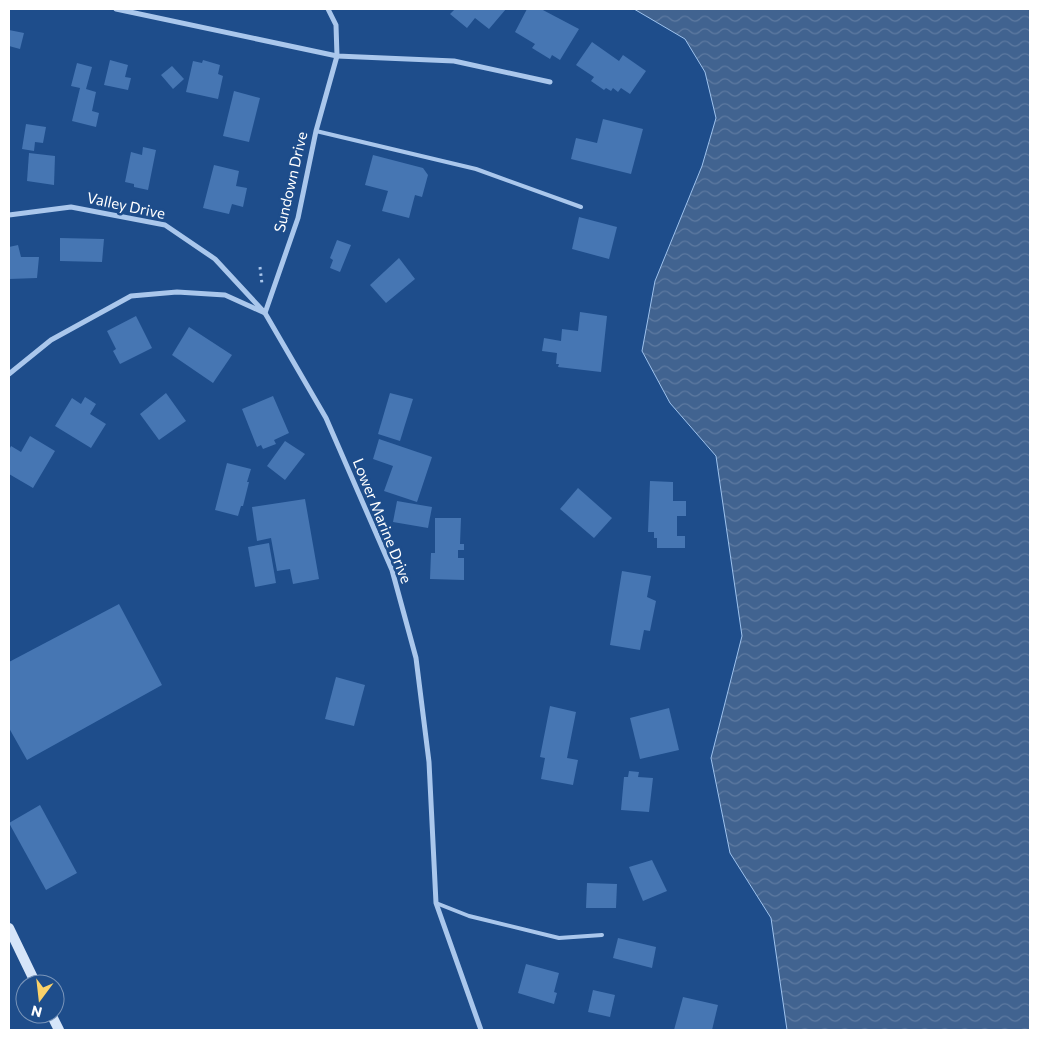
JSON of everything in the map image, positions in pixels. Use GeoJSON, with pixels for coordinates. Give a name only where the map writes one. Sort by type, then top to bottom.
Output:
{"type":"FeatureCollection","features":[{"type":"Feature","properties":{"kind":"street"},"geometry":{"type":"LineString","coordinates":[[116,9],[337,56],[454,61],[550,82]]}},
{"type":"Feature","properties":{"kind":"street","name":"Sundown Drive"},"geometry":{"type":"LineString","coordinates":[[265,313],[298,218],[316,132],[337,56],[336,25],[328,9]]}},
{"type":"Feature","properties":{"kind":"street","name":"Valley Drive"},"geometry":{"type":"LineString","coordinates":[[9,215],[71,207],[165,225],[215,259],[265,313]]}},
{"type":"Feature","properties":{"kind":"street"},"geometry":{"type":"LineString","coordinates":[[9,374],[51,340],[131,296],[177,292],[225,295],[265,313]]}},
{"type":"Feature","properties":{"kind":"street","name":"Lower Marine Drive"},"geometry":{"type":"LineString","coordinates":[[265,313],[326,418],[392,570],[416,658],[428,762],[438,915],[453,948],[481,1030]]}},
{"type":"Feature","properties":{"kind":"street"},"geometry":{"type":"LineString","coordinates":[[9,928],[31,974]]}},
{"type":"Feature","properties":{"kind":"lane"},"geometry":{"type":"LineString","coordinates":[[316,132],[476,170],[581,207]]}},
{"type":"Feature","properties":{"kind":"lane"},"geometry":{"type":"LineString","coordinates":[[436,903],[469,916],[559,938],[602,935]]}},
{"type":"Feature","properties":{"kind":"water"},"geometry":{"type":"Polygon","coordinates":[[[634,9],[1030,9],[1030,1030],[787,1030],[771,918],[730,853],[711,758],[742,636],[716,456],[670,403],[642,351],[655,281],[702,166],[716,118],[705,72],[685,39],[634,9]]]}},
{"type":"Feature","properties":{"kind":"building"},"geometry":{"type":"Polygon","coordinates":[[[455,9],[506,9],[489,29],[475,18],[467,28],[450,14],[455,9]]]}},
{"type":"Feature","properties":{"kind":"building"},"geometry":{"type":"Polygon","coordinates":[[[527,9],[541,9],[579,29],[560,60],[552,55],[550,59],[532,48],[535,44],[515,32],[527,9]]]}},
{"type":"Feature","properties":{"kind":"building"},"geometry":{"type":"Polygon","coordinates":[[[9,30],[24,33],[20,49],[9,46],[9,30]]]}},
{"type":"Feature","properties":{"kind":"building"},"geometry":{"type":"Polygon","coordinates":[[[592,42],[619,61],[623,55],[646,71],[630,94],[621,88],[618,92],[613,88],[611,91],[606,88],[604,90],[591,81],[594,77],[576,65],[592,42]]]}},
{"type":"Feature","properties":{"kind":"building"},"geometry":{"type":"Polygon","coordinates":[[[110,60],[128,65],[125,77],[131,78],[128,90],[104,85],[110,60]]]}},
{"type":"Feature","properties":{"kind":"building"},"geometry":{"type":"Polygon","coordinates":[[[203,60],[220,65],[218,74],[223,76],[218,99],[186,92],[193,61],[202,63],[203,60]]]}},
{"type":"Feature","properties":{"kind":"building"},"geometry":{"type":"Polygon","coordinates":[[[77,63],[92,67],[86,89],[96,92],[92,111],[99,113],[96,127],[72,121],[80,88],[71,86],[77,63]]]}},
{"type":"Feature","properties":{"kind":"building"},"geometry":{"type":"Polygon","coordinates":[[[172,66],[184,79],[173,89],[161,75],[172,66]]]}},
{"type":"Feature","properties":{"kind":"building"},"geometry":{"type":"Polygon","coordinates":[[[234,91],[260,98],[249,142],[223,136],[234,91]]]}},
{"type":"Feature","properties":{"kind":"building"},"geometry":{"type":"Polygon","coordinates":[[[603,119],[643,129],[631,174],[571,159],[576,138],[597,143],[603,119]]]}},
{"type":"Feature","properties":{"kind":"building"},"geometry":{"type":"Polygon","coordinates":[[[26,124],[46,127],[43,143],[35,142],[34,151],[22,149],[26,124]]]}},
{"type":"Feature","properties":{"kind":"building"},"geometry":{"type":"Polygon","coordinates":[[[143,147],[156,150],[148,190],[134,187],[134,184],[125,182],[131,152],[142,155],[143,147]]]}},
{"type":"Feature","properties":{"kind":"building"},"geometry":{"type":"Polygon","coordinates":[[[29,153],[55,156],[54,185],[27,181],[29,153]]]}},
{"type":"Feature","properties":{"kind":"building"},"geometry":{"type":"Polygon","coordinates":[[[373,155],[423,168],[428,175],[422,197],[415,195],[409,218],[382,211],[388,191],[365,185],[373,155]]]}},
{"type":"Feature","properties":{"kind":"building"},"geometry":{"type":"Polygon","coordinates":[[[214,165],[239,171],[236,186],[247,188],[243,207],[232,204],[229,214],[203,208],[214,165]]]}},
{"type":"Feature","properties":{"kind":"building"},"geometry":{"type":"Polygon","coordinates":[[[579,217],[617,227],[609,259],[572,249],[579,217]]]}},
{"type":"Feature","properties":{"kind":"building"},"geometry":{"type":"Polygon","coordinates":[[[60,238],[104,239],[102,262],[60,261],[60,238]]]}},
{"type":"Feature","properties":{"kind":"building"},"geometry":{"type":"Polygon","coordinates":[[[337,240],[351,245],[340,272],[330,268],[333,260],[330,258],[337,240]]]}},
{"type":"Feature","properties":{"kind":"building"},"geometry":{"type":"Polygon","coordinates":[[[18,245],[21,257],[39,257],[37,278],[9,279],[9,247],[18,245]]]}},
{"type":"Feature","properties":{"kind":"building"},"geometry":{"type":"Polygon","coordinates":[[[399,258],[415,279],[386,303],[370,285],[399,258]]]}},
{"type":"Feature","properties":{"kind":"building"},"geometry":{"type":"Polygon","coordinates":[[[580,312],[607,316],[601,372],[558,367],[559,364],[556,364],[557,353],[542,351],[544,338],[561,341],[562,329],[578,331],[580,312]]]}},
{"type":"Feature","properties":{"kind":"building"},"geometry":{"type":"Polygon","coordinates":[[[136,316],[152,348],[120,364],[113,351],[116,349],[107,331],[136,316]]]}},
{"type":"Feature","properties":{"kind":"building"},"geometry":{"type":"Polygon","coordinates":[[[189,327],[232,355],[213,383],[172,355],[189,327]]]}},
{"type":"Feature","properties":{"kind":"building"},"geometry":{"type":"Polygon","coordinates":[[[166,393],[186,421],[159,440],[140,414],[166,393]]]}},
{"type":"Feature","properties":{"kind":"building"},"geometry":{"type":"Polygon","coordinates":[[[390,393],[413,399],[400,441],[378,434],[390,393]]]}},
{"type":"Feature","properties":{"kind":"building"},"geometry":{"type":"Polygon","coordinates":[[[273,396],[289,433],[274,440],[276,444],[263,449],[261,445],[257,447],[242,409],[273,396]]]}},
{"type":"Feature","properties":{"kind":"building"},"geometry":{"type":"Polygon","coordinates":[[[85,397],[96,404],[90,414],[106,424],[91,448],[55,426],[72,398],[81,404],[85,397]]]}},
{"type":"Feature","properties":{"kind":"building"},"geometry":{"type":"Polygon","coordinates":[[[30,436],[55,451],[33,488],[9,474],[9,450],[11,446],[21,452],[30,436]]]}},
{"type":"Feature","properties":{"kind":"building"},"geometry":{"type":"Polygon","coordinates":[[[379,439],[432,457],[417,502],[384,491],[393,466],[373,459],[379,439]]]}},
{"type":"Feature","properties":{"kind":"building"},"geometry":{"type":"Polygon","coordinates":[[[285,441],[305,454],[285,480],[267,466],[285,441]]]}},
{"type":"Feature","properties":{"kind":"building"},"geometry":{"type":"Polygon","coordinates":[[[227,463],[251,469],[243,506],[241,506],[238,516],[215,510],[227,463]]]}},
{"type":"Feature","properties":{"kind":"building"},"geometry":{"type":"Polygon","coordinates":[[[650,481],[673,482],[673,501],[686,501],[686,516],[677,516],[677,536],[685,536],[685,548],[657,548],[657,538],[654,538],[654,532],[648,532],[650,481]]]}},
{"type":"Feature","properties":{"kind":"building"},"geometry":{"type":"Polygon","coordinates":[[[578,488],[612,518],[594,538],[560,509],[578,488]]]}},
{"type":"Feature","properties":{"kind":"building"},"geometry":{"type":"Polygon","coordinates":[[[305,499],[319,579],[293,584],[290,569],[277,571],[271,538],[257,541],[252,507],[305,499]]]}},
{"type":"Feature","properties":{"kind":"building"},"geometry":{"type":"Polygon","coordinates":[[[397,501],[432,507],[428,528],[393,522],[397,501]]]}},
{"type":"Feature","properties":{"kind":"building"},"geometry":{"type":"Polygon","coordinates":[[[435,518],[461,518],[460,544],[464,544],[464,550],[458,550],[458,558],[464,558],[464,580],[430,579],[431,553],[435,553],[435,518]]]}},
{"type":"Feature","properties":{"kind":"building"},"geometry":{"type":"Polygon","coordinates":[[[269,543],[276,583],[255,587],[248,547],[269,543]]]}},
{"type":"Feature","properties":{"kind":"building"},"geometry":{"type":"Polygon","coordinates":[[[622,571],[651,576],[647,597],[656,601],[650,631],[644,630],[640,650],[610,645],[622,571]]]}},
{"type":"Feature","properties":{"kind":"building"},"geometry":{"type":"Polygon","coordinates":[[[119,604],[162,685],[27,760],[9,728],[9,662],[119,604]]]}},
{"type":"Feature","properties":{"kind":"building"},"geometry":{"type":"Polygon","coordinates":[[[336,677],[365,685],[354,726],[325,719],[336,677]]]}},
{"type":"Feature","properties":{"kind":"building"},"geometry":{"type":"Polygon","coordinates":[[[550,706],[576,712],[567,758],[578,760],[573,785],[541,779],[545,758],[540,757],[550,706]]]}},
{"type":"Feature","properties":{"kind":"building"},"geometry":{"type":"Polygon","coordinates":[[[669,708],[679,750],[640,759],[630,718],[669,708]]]}},
{"type":"Feature","properties":{"kind":"building"},"geometry":{"type":"Polygon","coordinates":[[[629,771],[639,772],[638,777],[653,778],[649,812],[621,810],[624,777],[628,777],[629,771]]]}},
{"type":"Feature","properties":{"kind":"building"},"geometry":{"type":"Polygon","coordinates":[[[40,805],[77,873],[46,890],[9,823],[40,805]]]}},
{"type":"Feature","properties":{"kind":"building"},"geometry":{"type":"Polygon","coordinates":[[[652,860],[667,891],[643,901],[629,867],[652,860]]]}},
{"type":"Feature","properties":{"kind":"building"},"geometry":{"type":"Polygon","coordinates":[[[587,883],[617,884],[616,908],[586,908],[587,883]]]}},
{"type":"Feature","properties":{"kind":"building"},"geometry":{"type":"Polygon","coordinates":[[[618,938],[656,947],[652,968],[613,958],[618,938]]]}},
{"type":"Feature","properties":{"kind":"building"},"geometry":{"type":"Polygon","coordinates":[[[526,964],[559,973],[554,992],[557,993],[554,1004],[518,993],[526,964]]]}},
{"type":"Feature","properties":{"kind":"building"},"geometry":{"type":"Polygon","coordinates":[[[593,990],[615,995],[610,1017],[588,1012],[593,990]]]}},
{"type":"Feature","properties":{"kind":"building"},"geometry":{"type":"Polygon","coordinates":[[[683,997],[718,1005],[712,1030],[674,1030],[683,997]]]}}]}
